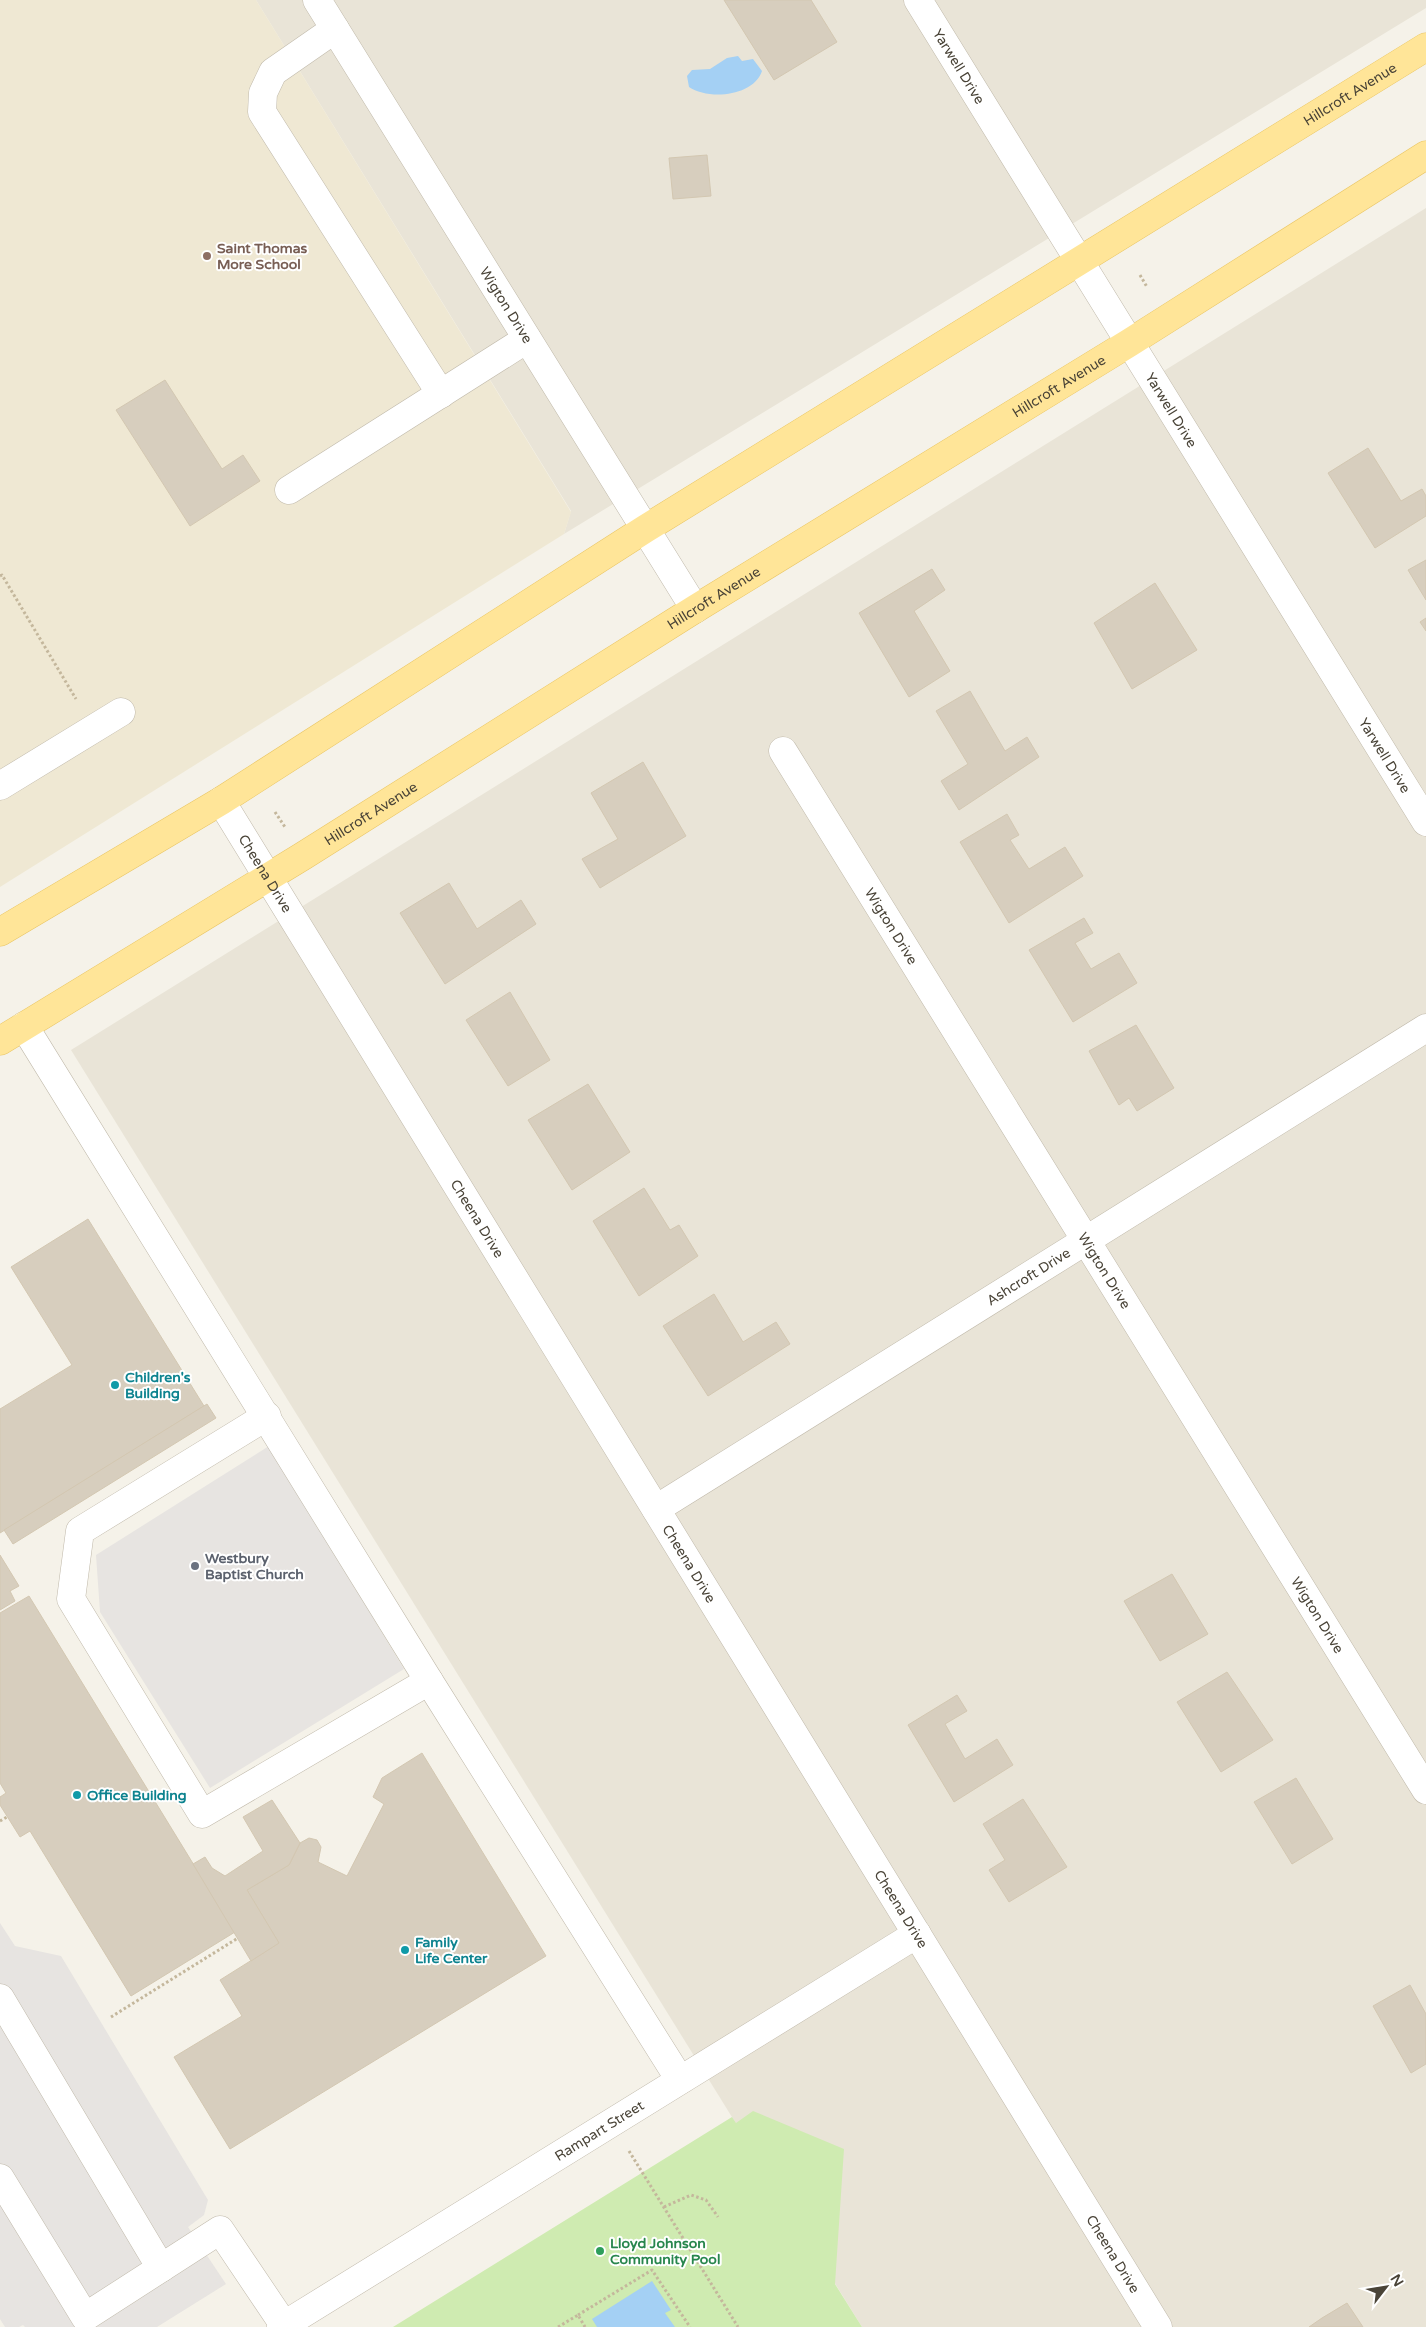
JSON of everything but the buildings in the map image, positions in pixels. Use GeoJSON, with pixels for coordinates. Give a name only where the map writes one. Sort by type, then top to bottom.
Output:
{"type":"FeatureCollection","features":[{"type":"Feature","properties":{"kind":"main road","name":"Hillcroft Avenue"},"geometry":{"type":"LineString","coordinates":[[0,932],[222,801],[645,529],[1426,47]]}},
{"type":"Feature","properties":{"kind":"main road","name":"Hillcroft Avenue"},"geometry":{"type":"LineString","coordinates":[[0,1041],[268,877],[695,609],[1129,343],[1426,155]]}},
{"type":"Feature","properties":{"kind":"street","name":"Wigton Drive"},"geometry":{"type":"LineString","coordinates":[[317,0],[695,609]]}},
{"type":"Feature","properties":{"kind":"street","name":"Yarwell Drive"},"geometry":{"type":"LineString","coordinates":[[918,0],[1426,822]]}},
{"type":"Feature","properties":{"kind":"street"},"geometry":{"type":"LineString","coordinates":[[335,29],[273,72],[263,94],[262,112],[441,394]]}},
{"type":"Feature","properties":{"kind":"street"},"geometry":{"type":"LineString","coordinates":[[289,490],[527,339]]}},
{"type":"Feature","properties":{"kind":"street"},"geometry":{"type":"LineString","coordinates":[[0,786],[121,712]]}},
{"type":"Feature","properties":{"kind":"street","name":"Wigton Drive"},"geometry":{"type":"LineString","coordinates":[[783,751],[1426,1790]]}},
{"type":"Feature","properties":{"kind":"street","name":"Cheena Drive"},"geometry":{"type":"LineString","coordinates":[[222,801],[1158,2327]]}},
{"type":"Feature","properties":{"kind":"street"},"geometry":{"type":"LineString","coordinates":[[24,1026],[267,1416],[429,1681],[680,2080]]}},
{"type":"Feature","properties":{"kind":"street","name":"Ashcroft Drive"},"geometry":{"type":"LineString","coordinates":[[656,1509],[1426,1028]]}},
{"type":"Feature","properties":{"kind":"street"},"geometry":{"type":"LineString","coordinates":[[267,1416],[80,1531],[71,1599],[202,1814],[429,1681]]}},
{"type":"Feature","properties":{"kind":"street","name":"Rampart Street"},"geometry":{"type":"LineString","coordinates":[[282,2326],[917,1934]]}},
{"type":"Feature","properties":{"kind":"street"},"geometry":{"type":"LineString","coordinates":[[0,1998],[161,2268]]}},
{"type":"Feature","properties":{"kind":"street"},"geometry":{"type":"LineString","coordinates":[[0,2178],[85,2317],[220,2230],[282,2326]]}},
{"type":"Feature","properties":{"kind":"path"},"geometry":{"type":"LineString","coordinates":[[1140,275],[1147,287]]}},
{"type":"Feature","properties":{"kind":"path"},"geometry":{"type":"LineString","coordinates":[[0,576],[2,575],[76,699]]}},
{"type":"Feature","properties":{"kind":"path"},"geometry":{"type":"LineString","coordinates":[[275,812],[286,828]]}},
{"type":"Feature","properties":{"kind":"path"},"geometry":{"type":"LineString","coordinates":[[0,1821],[7,1817]]}},
{"type":"Feature","properties":{"kind":"path"},"geometry":{"type":"LineString","coordinates":[[111,2017],[238,1938]]}},
{"type":"Feature","properties":{"kind":"path"},"geometry":{"type":"LineString","coordinates":[[611,2123],[738,2327]]}},
{"type":"Feature","properties":{"kind":"path"},"geometry":{"type":"LineString","coordinates":[[664,2207],[691,2195],[706,2200],[718,2217]]}},
{"type":"Feature","properties":{"kind":"path"},"geometry":{"type":"LineString","coordinates":[[558,2327],[652,2270],[690,2327]]}},
{"type":"Feature","properties":{"kind":"path"},"geometry":{"type":"LineString","coordinates":[[578,2315],[585,2327]]}},
{"type":"Feature","properties":{"kind":"shaded area","name":"Saint Thomas More School"},"geometry":{"type":"Polygon","coordinates":[[[0,0],[256,0],[571,512],[564,534],[0,887],[0,0]]]}},
{"type":"Feature","properties":{"kind":"shaded area"},"geometry":{"type":"Polygon","coordinates":[[[256,0],[1426,0],[1426,8],[564,534],[571,511],[256,0]]]}},
{"type":"Feature","properties":{"kind":"shaded area"},"geometry":{"type":"Polygon","coordinates":[[[1426,208],[1426,2327],[862,2327],[71,1050],[1426,208]]]}},
{"type":"Feature","properties":{"kind":"shaded area"},"geometry":{"type":"Polygon","coordinates":[[[269,1446],[404,1669],[210,1788],[100,1612],[96,1555],[269,1446]]]}},
{"type":"Feature","properties":{"kind":"shaded area"},"geometry":{"type":"Polygon","coordinates":[[[0,1923],[15,1946],[61,1956],[208,2200],[204,2215],[188,2227],[226,2284],[157,2327],[25,2327],[23,2325],[19,2327],[5,2327],[0,2319],[0,1923]]]}},
{"type":"Feature","properties":{"kind":"green space"},"geometry":{"type":"Polygon","coordinates":[[[753,2111],[844,2149],[835,2284],[862,2327],[393,2327],[732,2117],[736,2123],[753,2111]]]}},
{"type":"Feature","properties":{"kind":"water"},"geometry":{"type":"Polygon","coordinates":[[[738,56],[742,61],[753,59],[762,71],[757,80],[749,86],[740,91],[718,95],[707,94],[689,87],[687,76],[692,70],[710,69],[727,58],[738,56]]]}},
{"type":"Feature","properties":{"kind":"water"},"geometry":{"type":"Polygon","coordinates":[[[652,2281],[671,2310],[665,2313],[675,2327],[597,2327],[592,2319],[652,2281]]]}},
{"type":"Feature","properties":{"kind":"place","name":"Saint Thomas More School"},"geometry":{"type":"Point","coordinates":[207,256]}},
{"type":"Feature","properties":{"kind":"place","name":"Children's Building"},"geometry":{"type":"Point","coordinates":[115,1385]}},
{"type":"Feature","properties":{"kind":"place","name":"Westbury Baptist Church"},"geometry":{"type":"Point","coordinates":[195,1566]}},
{"type":"Feature","properties":{"kind":"place","name":"Office Building"},"geometry":{"type":"Point","coordinates":[77,1795]}},
{"type":"Feature","properties":{"kind":"place","name":"Family Life Center"},"geometry":{"type":"Point","coordinates":[405,1950]}},
{"type":"Feature","properties":{"kind":"place","name":"Lloyd Johnson Community Pool"},"geometry":{"type":"Point","coordinates":[600,2251]}}]}
